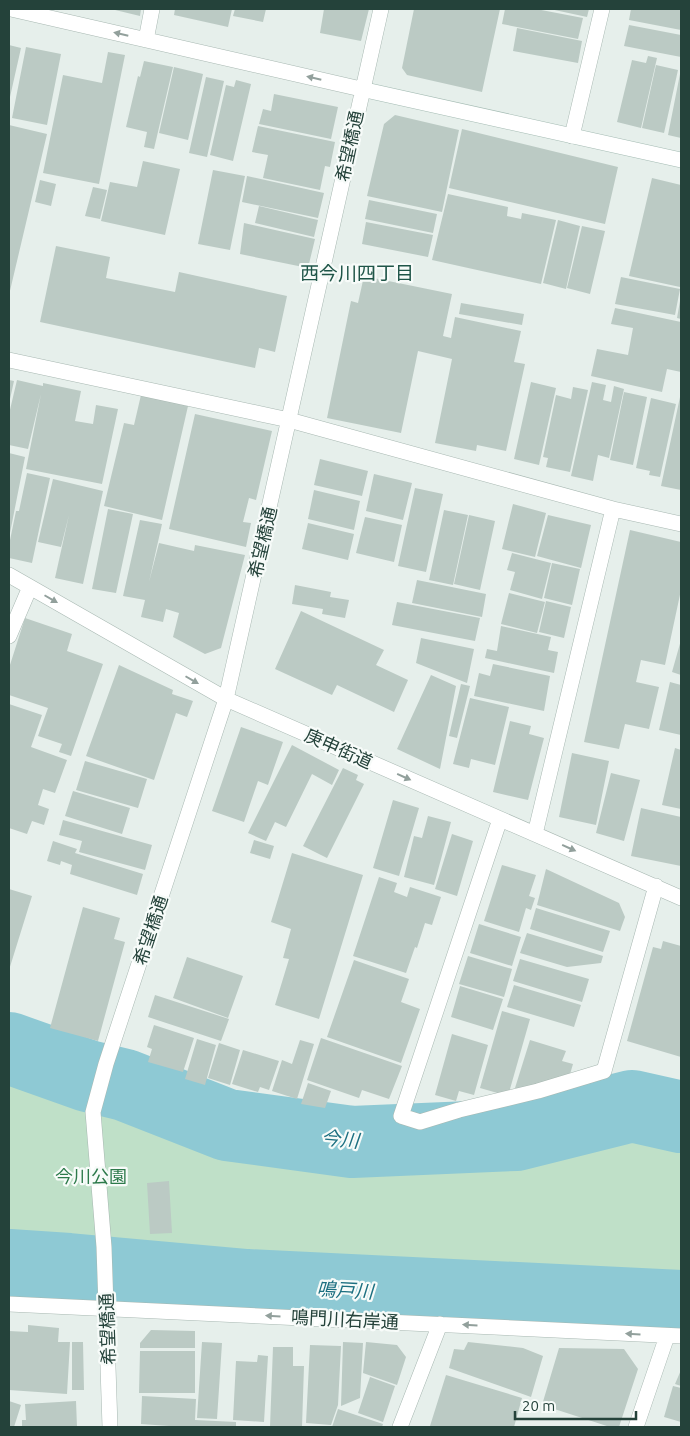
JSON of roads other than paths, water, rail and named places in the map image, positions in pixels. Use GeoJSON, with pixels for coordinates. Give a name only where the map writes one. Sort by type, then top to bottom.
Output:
{"type":"FeatureCollection","features":[{"type":"Feature","properties":{"kind":"street"},"geometry":{"type":"LineString","coordinates":[[11,9],[681,160]]}},
{"type":"Feature","properties":{"kind":"street"},"geometry":{"type":"LineString","coordinates":[[146,40],[152,9]]}},
{"type":"Feature","properties":{"kind":"street","name":"希望橋通"},"geometry":{"type":"LineString","coordinates":[[110,1427],[104,1247],[93,1112],[106,1064],[226,699],[381,9]]}},
{"type":"Feature","properties":{"kind":"street"},"geometry":{"type":"LineString","coordinates":[[572,136],[602,9]]}},
{"type":"Feature","properties":{"kind":"street"},"geometry":{"type":"LineString","coordinates":[[9,360],[290,420],[613,509],[681,524]]}},
{"type":"Feature","properties":{"kind":"street"},"geometry":{"type":"LineString","coordinates":[[535,834],[613,509]]}},
{"type":"Feature","properties":{"kind":"street","name":"庚申街道"},"geometry":{"type":"LineString","coordinates":[[9,576],[226,699],[681,898]]}},
{"type":"Feature","properties":{"kind":"street"},"geometry":{"type":"LineString","coordinates":[[9,636],[30,587]]}},
{"type":"Feature","properties":{"kind":"street"},"geometry":{"type":"LineString","coordinates":[[500,818],[401,1116],[420,1122],[459,1110],[538,1091],[604,1071],[656,886]]}},
{"type":"Feature","properties":{"kind":"street","name":"鳴門川右岸通"},"geometry":{"type":"LineString","coordinates":[[9,1304],[674,1336]]}},
{"type":"Feature","properties":{"kind":"street"},"geometry":{"type":"LineString","coordinates":[[400,1427],[440,1324]]}},
{"type":"Feature","properties":{"kind":"street"},"geometry":{"type":"LineString","coordinates":[[636,1427],[674,1336]]}},
{"type":"Feature","properties":{"kind":"waterway","name":"今川"},"geometry":{"type":"LineString","coordinates":[[9,1048],[88,1076],[125,1085],[227,1125],[352,1142],[516,1135],[632,1106],[681,1117]]}},
{"type":"Feature","properties":{"kind":"waterway","name":"鳴戸川"},"geometry":{"type":"LineString","coordinates":[[9,1265],[247,1285],[681,1306]]}},
{"type":"Feature","properties":{"kind":"district","name":"西今川四丁目"},"geometry":{"type":"Point","coordinates":[357,273]}},
{"type":"Feature","properties":{"kind":"park label","name":"今川公園"},"geometry":{"type":"Point","coordinates":[91,1176]}}]}
